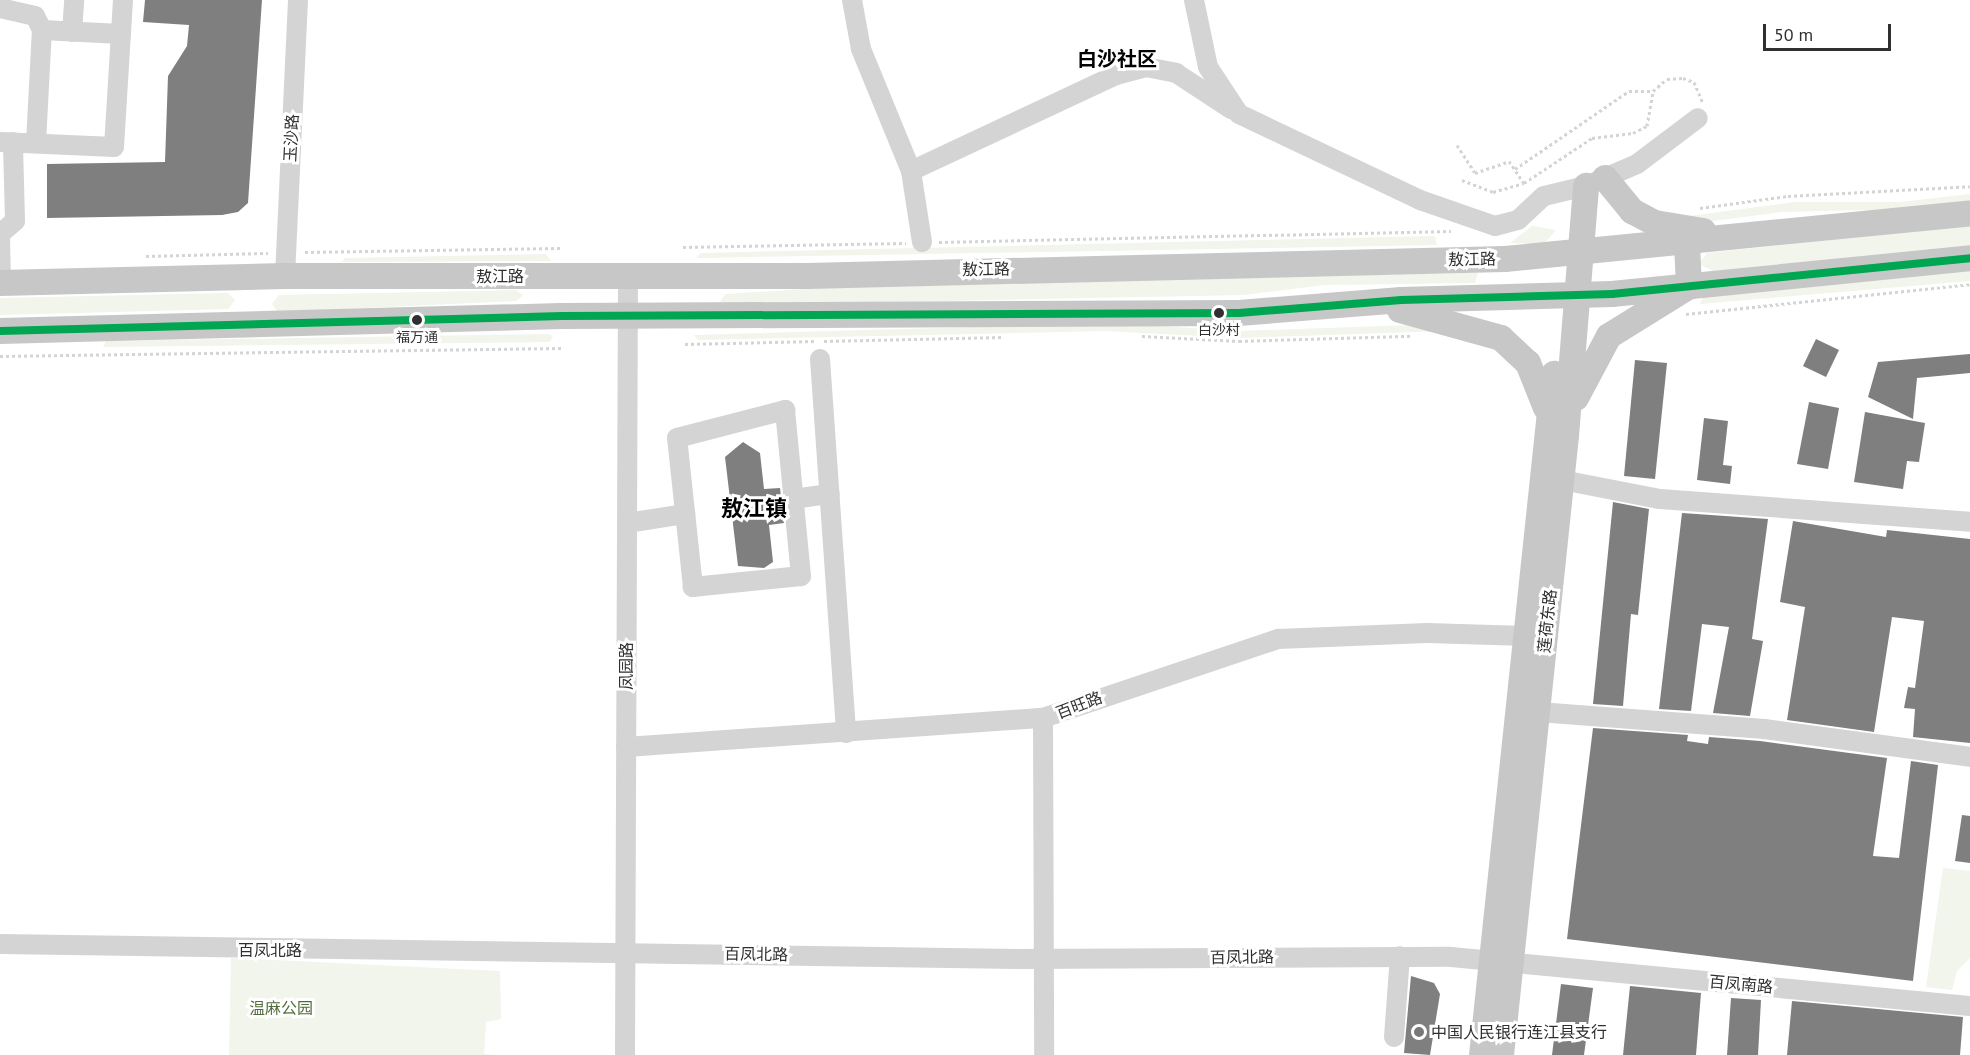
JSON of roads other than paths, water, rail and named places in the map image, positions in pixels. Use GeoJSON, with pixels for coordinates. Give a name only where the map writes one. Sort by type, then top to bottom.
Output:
{"type":"FeatureCollection","features":[{"type":"Feature","properties":{"kind":"main road"},"geometry":{"type":"LineString","coordinates":[[1586,185],[1655,223],[1733,234]]}},
{"type":"Feature","properties":{"kind":"main road","name":"莲荷东路"},"geometry":{"type":"LineString","coordinates":[[1501,1055],[1502,962],[1526,636],[1557,436],[1573,254],[1586,185]]}},
{"type":"Feature","properties":{"kind":"main road","name":"敖江路"},"geometry":{"type":"LineString","coordinates":[[0,283],[286,264],[534,276],[709,278],[1573,254],[1687,242],[1733,234],[1970,213]]}},
{"type":"Feature","properties":{"kind":"main road"},"geometry":{"type":"LineString","coordinates":[[1687,242],[1689,287]]}},
{"type":"Feature","properties":{"kind":"main road"},"geometry":{"type":"LineString","coordinates":[[1382,306],[1401,300],[1569,295],[1689,287],[1970,258]]}},
{"type":"Feature","properties":{"kind":"main road"},"geometry":{"type":"LineString","coordinates":[[534,276],[534,316]]}},
{"type":"Feature","properties":{"kind":"main road"},"geometry":{"type":"LineString","coordinates":[[709,278],[710,318]]}},
{"type":"Feature","properties":{"kind":"main road"},"geometry":{"type":"LineString","coordinates":[[1557,436],[1581,382],[1609,336],[1689,287]]}},
{"type":"Feature","properties":{"kind":"main road"},"geometry":{"type":"LineString","coordinates":[[0,331],[534,316],[710,318],[1382,306],[1474,326],[1513,346],[1540,383],[1557,436]]}},
{"type":"Feature","properties":{"kind":"main road","name":"莲荷东路"},"geometry":{"type":"LineString","coordinates":[[1482,1055],[1502,962],[1538,712],[1562,480],[1557,436]]}},
{"type":"Feature","properties":{"kind":"street"},"geometry":{"type":"LineString","coordinates":[[36,143],[58,31],[61,0]]}},
{"type":"Feature","properties":{"kind":"street"},"geometry":{"type":"LineString","coordinates":[[58,31],[74,0]]}},
{"type":"Feature","properties":{"kind":"street"},"geometry":{"type":"LineString","coordinates":[[0,283],[0,234],[15,221],[7,142],[114,147],[123,0]]}},
{"type":"Feature","properties":{"kind":"street","name":"玉沙路"},"geometry":{"type":"LineString","coordinates":[[286,264],[298,0]]}},
{"type":"Feature","properties":{"kind":"street"},"geometry":{"type":"LineString","coordinates":[[852,0],[861,49],[911,171],[922,242]]}},
{"type":"Feature","properties":{"kind":"street"},"geometry":{"type":"LineString","coordinates":[[1194,0],[1208,67],[1239,114]]}},
{"type":"Feature","properties":{"kind":"street"},"geometry":{"type":"LineString","coordinates":[[0,8],[35,16],[58,31],[121,34]]}},
{"type":"Feature","properties":{"kind":"street"},"geometry":{"type":"LineString","coordinates":[[911,171],[1116,75],[1146,67],[1176,74],[1239,114],[1420,200],[1495,226],[1518,220],[1544,196],[1586,185],[1637,164],[1698,118]]}},
{"type":"Feature","properties":{"kind":"street","name":"凤园路"},"geometry":{"type":"LineString","coordinates":[[625,1055],[628,277]]}},
{"type":"Feature","properties":{"kind":"street"},"geometry":{"type":"LineString","coordinates":[[820,359],[846,733]]}},
{"type":"Feature","properties":{"kind":"street"},"geometry":{"type":"LineString","coordinates":[[785,410],[801,576],[693,587],[685,514],[677,438],[785,410]]}},
{"type":"Feature","properties":{"kind":"street"},"geometry":{"type":"LineString","coordinates":[[1562,480],[1660,499],[1970,522]]}},
{"type":"Feature","properties":{"kind":"street"},"geometry":{"type":"LineString","coordinates":[[793,499],[830,494]]}},
{"type":"Feature","properties":{"kind":"street"},"geometry":{"type":"LineString","coordinates":[[627,523],[685,514]]}},
{"type":"Feature","properties":{"kind":"street","name":"百旺路"},"geometry":{"type":"LineString","coordinates":[[626,747],[1043,718],[1278,639],[1427,633],[1526,636]]}},
{"type":"Feature","properties":{"kind":"street"},"geometry":{"type":"LineString","coordinates":[[1538,712],[1764,729],[1970,757]]}},
{"type":"Feature","properties":{"kind":"street"},"geometry":{"type":"LineString","coordinates":[[1043,718],[1048,959],[1044,1055]]}},
{"type":"Feature","properties":{"kind":"street","name":"百凤北路"},"geometry":{"type":"LineString","coordinates":[[0,944],[102,949],[624,951],[1048,959],[1400,956],[1502,962]]}},
{"type":"Feature","properties":{"kind":"street"},"geometry":{"type":"LineString","coordinates":[[1394,1037],[1400,956]]}},
{"type":"Feature","properties":{"kind":"street","name":"百凤南路"},"geometry":{"type":"LineString","coordinates":[[1502,962],[1970,1006]]}},
{"type":"Feature","properties":{"kind":"place","name":"白沙村"},"geometry":{"type":"Point","coordinates":[1219,313]}},
{"type":"Feature","properties":{"kind":"place","name":"福万通"},"geometry":{"type":"Point","coordinates":[417,320]}},
{"type":"Feature","properties":{"kind":"place","name":"中国人民银行连江县支行"},"geometry":{"type":"Point","coordinates":[1419,1032]}},
{"type":"Feature","properties":{"kind":"district","name":"白沙社区"},"geometry":{"type":"Point","coordinates":[1117,59]}},
{"type":"Feature","properties":{"kind":"district","name":"敖江镇"},"geometry":{"type":"Point","coordinates":[754,509]}},
{"type":"Feature","properties":{"kind":"park label","name":"温麻公园"},"geometry":{"type":"Point","coordinates":[281,1008]}}]}
